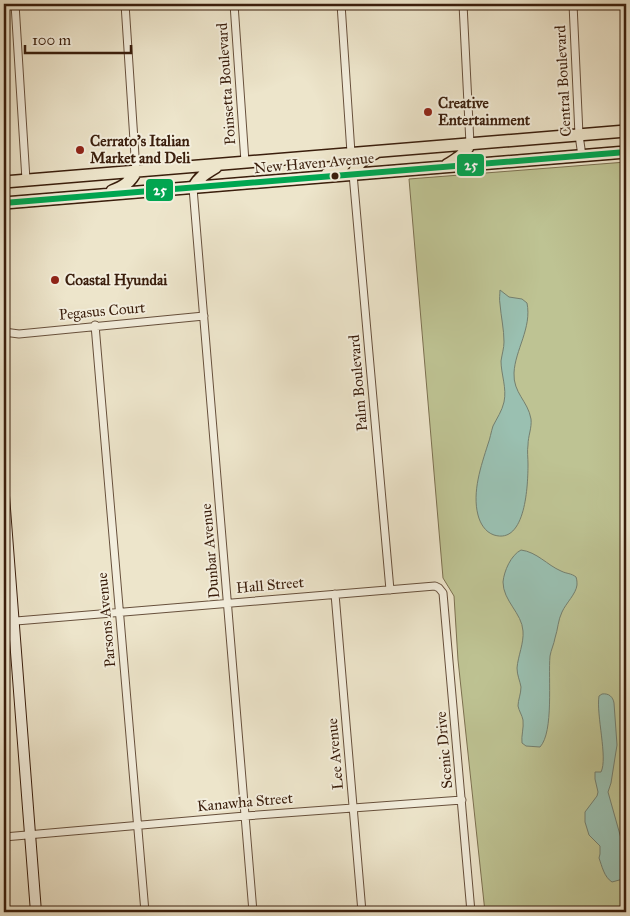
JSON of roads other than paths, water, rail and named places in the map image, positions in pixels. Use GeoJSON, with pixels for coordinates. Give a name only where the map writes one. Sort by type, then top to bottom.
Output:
{"type":"FeatureCollection","features":[{"type":"Feature","properties":{"kind":"main road","name":"New Haven Avenue"},"geometry":{"type":"LineString","coordinates":[[4,182],[626,131]]}},
{"type":"Feature","properties":{"kind":"main road"},"geometry":{"type":"LineString","coordinates":[[444,167],[460,158],[470,144]]}},
{"type":"Feature","properties":{"kind":"main road"},"geometry":{"type":"LineString","coordinates":[[353,174],[362,160],[379,151]]}},
{"type":"Feature","properties":{"kind":"main road","name":"New Haven Avenue"},"geometry":{"type":"LineString","coordinates":[[4,203],[626,152]]}},
{"type":"Feature","properties":{"kind":"main road"},"geometry":{"type":"LineString","coordinates":[[321,177],[342,167],[348,162],[351,154]]}},
{"type":"Feature","properties":{"kind":"main road"},"geometry":{"type":"LineString","coordinates":[[193,188],[197,180],[204,174],[222,164]]}},
{"type":"Feature","properties":{"kind":"main road"},"geometry":{"type":"LineString","coordinates":[[101,195],[124,186],[132,179],[136,171]]}},
{"type":"Feature","properties":{"kind":"street"},"geometry":{"type":"LineString","coordinates":[[14,4],[26,180]]}},
{"type":"Feature","properties":{"kind":"street"},"geometry":{"type":"LineString","coordinates":[[125,4],[136,171]]}},
{"type":"Feature","properties":{"kind":"street","name":"Poinsetta Boulevard"},"geometry":{"type":"LineString","coordinates":[[234,4],[245,162]]}},
{"type":"Feature","properties":{"kind":"street"},"geometry":{"type":"LineString","coordinates":[[341,4],[351,154]]}},
{"type":"Feature","properties":{"kind":"street"},"geometry":{"type":"LineString","coordinates":[[463,4],[470,144]]}},
{"type":"Feature","properties":{"kind":"street","name":"Central Boulevard"},"geometry":{"type":"LineString","coordinates":[[573,4],[579,135],[582,156]]}},
{"type":"Feature","properties":{"kind":"street","name":"Palm Boulevard"},"geometry":{"type":"LineString","coordinates":[[353,174],[390,590]]}},
{"type":"Feature","properties":{"kind":"street","name":"Dunbar Avenue"},"geometry":{"type":"LineString","coordinates":[[193,188],[253,912]]}},
{"type":"Feature","properties":{"kind":"street","name":"Pegasus Court"},"geometry":{"type":"LineString","coordinates":[[4,332],[19,334],[204,316]]}},
{"type":"Feature","properties":{"kind":"street","name":"Parsons Avenue"},"geometry":{"type":"LineString","coordinates":[[95,326],[145,912]]}},
{"type":"Feature","properties":{"kind":"street"},"geometry":{"type":"LineString","coordinates":[[4,496],[8,622],[30,834],[36,912]]}},
{"type":"Feature","properties":{"kind":"street","name":"Hall Street"},"geometry":{"type":"LineString","coordinates":[[8,622],[435,586],[439,588]]}},
{"type":"Feature","properties":{"kind":"street","name":"Scenic Drive"},"geometry":{"type":"LineString","coordinates":[[439,588],[443,593],[471,912]]}},
{"type":"Feature","properties":{"kind":"street","name":"Lee Avenue"},"geometry":{"type":"LineString","coordinates":[[335,594],[362,912]]}},
{"type":"Feature","properties":{"kind":"street","name":"Kanawha Street"},"geometry":{"type":"LineString","coordinates":[[4,837],[245,816],[462,800]]}},
{"type":"Feature","properties":{"kind":"place","name":"Creative Entertainment"},"geometry":{"type":"Point","coordinates":[428,112]}},
{"type":"Feature","properties":{"kind":"place","name":"Cerrato's Italian Market and Deli"},"geometry":{"type":"Point","coordinates":[80,150]}},
{"type":"Feature","properties":{"kind":"place","name":"Coastal Hyundai"},"geometry":{"type":"Point","coordinates":[55,280]}}]}
